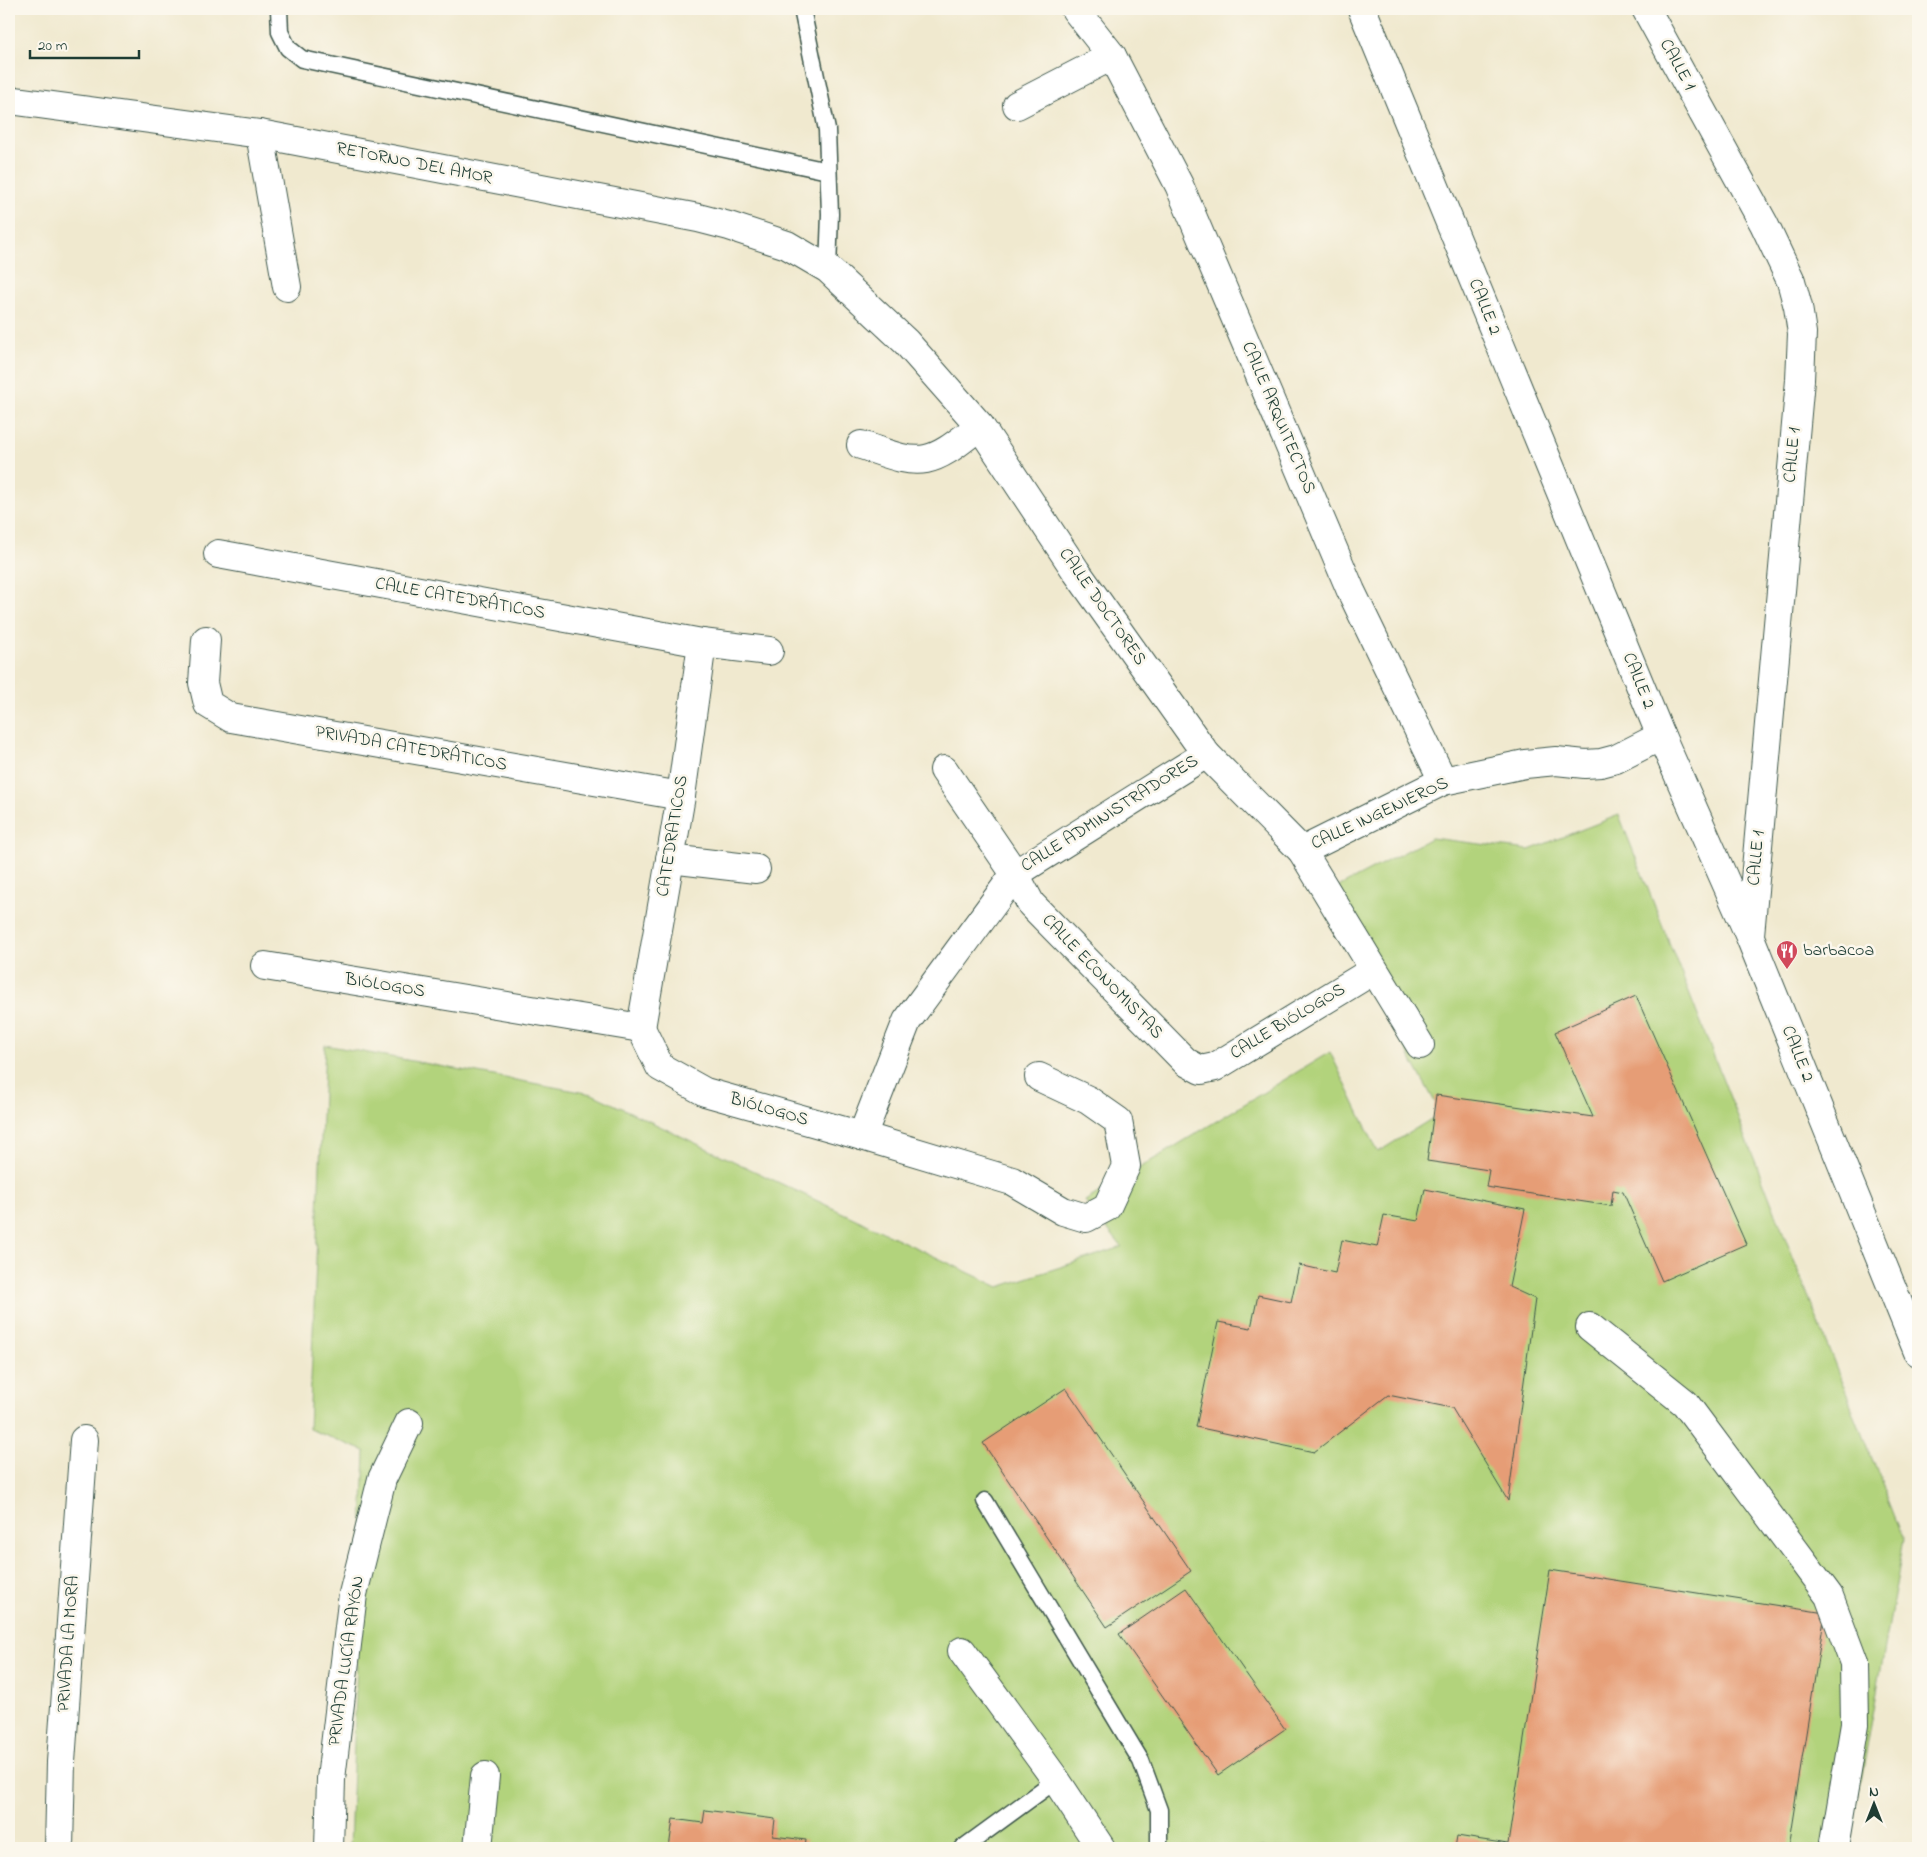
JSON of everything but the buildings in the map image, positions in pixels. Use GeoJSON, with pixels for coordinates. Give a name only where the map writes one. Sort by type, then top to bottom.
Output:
{"type":"FeatureCollection","features":[{"type":"Feature","properties":{"kind":"street","name":"CALLE ARQUITECTOS"},"geometry":{"type":"LineString","coordinates":[[1075,9],[1112,56],[1179,184],[1351,591],[1443,781]]}},
{"type":"Feature","properties":{"kind":"street","name":"CALLE 2"},"geometry":{"type":"LineString","coordinates":[[1362,9],[1661,736],[1750,937],[1918,1352]]}},
{"type":"Feature","properties":{"kind":"street","name":"CALLE 1"},"geometry":{"type":"LineString","coordinates":[[1646,9],[1764,224],[1791,281],[1802,333],[1800,380],[1750,937]]}},
{"type":"Feature","properties":{"kind":"street"},"geometry":{"type":"LineString","coordinates":[[1017,105],[1112,56]]}},
{"type":"Feature","properties":{"kind":"street","name":"RETORNO DEL AMOR"},"geometry":{"type":"LineString","coordinates":[[9,100],[260,134],[698,218],[787,245],[820,263]]}},
{"type":"Feature","properties":{"kind":"street"},"geometry":{"type":"LineString","coordinates":[[260,134],[287,287]]}},
{"type":"Feature","properties":{"kind":"street","name":"CALLE DOCTORES"},"geometry":{"type":"LineString","coordinates":[[820,263],[906,342],[980,426],[1076,571],[1206,754],[1302,851],[1420,1045]]}},
{"type":"Feature","properties":{"kind":"street"},"geometry":{"type":"LineString","coordinates":[[861,445],[904,458],[926,459],[942,452],[980,426]]}},
{"type":"Feature","properties":{"kind":"street","name":"CALLE CATEDRÁTICOS"},"geometry":{"type":"LineString","coordinates":[[218,554],[702,643],[769,651]]}},
{"type":"Feature","properties":{"kind":"street","name":"PRIVADA CATEDRÁTICOS"},"geometry":{"type":"LineString","coordinates":[[206,640],[203,683],[208,704],[231,718],[680,796]]}},
{"type":"Feature","properties":{"kind":"street","name":"CATEDRATICOS"},"geometry":{"type":"LineString","coordinates":[[642,1028],[680,796],[702,643]]}},
{"type":"Feature","properties":{"kind":"street","name":"CALLE INGENIEROS"},"geometry":{"type":"LineString","coordinates":[[1302,851],[1443,781],[1525,764],[1556,761],[1585,764],[1601,763],[1616,759],[1661,736]]}},
{"type":"Feature","properties":{"kind":"street","name":"CALLE ADMINISTRADORES"},"geometry":{"type":"LineString","coordinates":[[1015,874],[1206,754]]}},
{"type":"Feature","properties":{"kind":"street","name":"CALLE ECONOMISTAS"},"geometry":{"type":"LineString","coordinates":[[944,770],[1015,874],[1031,904],[1186,1062],[1201,1070]]}},
{"type":"Feature","properties":{"kind":"street"},"geometry":{"type":"LineString","coordinates":[[670,859],[756,870]]}},
{"type":"Feature","properties":{"kind":"street"},"geometry":{"type":"LineString","coordinates":[[862,1136],[907,1021],[1015,874]]}},
{"type":"Feature","properties":{"kind":"street","name":"BIÓLOGOS"},"geometry":{"type":"LineString","coordinates":[[265,966],[642,1028],[660,1067],[705,1092],[1012,1181],[1063,1211],[1086,1218],[1107,1207],[1126,1166],[1118,1121],[1088,1100],[1039,1077]]}},
{"type":"Feature","properties":{"kind":"street","name":"CALLE BIÓLOGOS"},"geometry":{"type":"LineString","coordinates":[[1201,1070],[1215,1066],[1374,970]]}},
{"type":"Feature","properties":{"kind":"street"},"geometry":{"type":"LineString","coordinates":[[1590,1327],[1685,1403],[1829,1596],[1854,1663],[1855,1724],[1834,1848]]}},
{"type":"Feature","properties":{"kind":"street","name":"PRIVADA LUCÍA RAYÓN"},"geometry":{"type":"LineString","coordinates":[[329,1848],[332,1779],[353,1594],[382,1480],[409,1423]]}},
{"type":"Feature","properties":{"kind":"street","name":"PRIVADA LA MORA"},"geometry":{"type":"LineString","coordinates":[[59,1848],[61,1762],[84,1440]]}},
{"type":"Feature","properties":{"kind":"street"},"geometry":{"type":"LineString","coordinates":[[962,1651],[1056,1780],[1101,1848]]}},
{"type":"Feature","properties":{"kind":"street"},"geometry":{"type":"LineString","coordinates":[[478,1848],[485,1776]]}},
{"type":"Feature","properties":{"kind":"lane"},"geometry":{"type":"LineString","coordinates":[[279,9],[280,32],[288,48],[302,59],[828,171]]}},
{"type":"Feature","properties":{"kind":"lane"},"geometry":{"type":"LineString","coordinates":[[802,9],[827,130],[830,214],[820,263]]}},
{"type":"Feature","properties":{"kind":"lane"},"geometry":{"type":"LineString","coordinates":[[985,1501],[1141,1761],[1159,1810],[1159,1848]]}},
{"type":"Feature","properties":{"kind":"lane"},"geometry":{"type":"LineString","coordinates":[[963,1848],[1056,1780]]}},
{"type":"Feature","properties":{"kind":"green space"},"geometry":{"type":"Polygon","coordinates":[[[1619,815],[1904,1540],[1849,1848],[350,1848],[365,1451],[309,1429],[325,1045],[592,1094],[999,1287],[1122,1247],[1085,1201],[1330,1052],[1378,1152],[1441,1113],[1321,896],[1431,838],[1529,850],[1619,815]]]}},
{"type":"Feature","properties":{"kind":"place","name":"barbacoa"},"geometry":{"type":"Point","coordinates":[1787,970]}}]}
